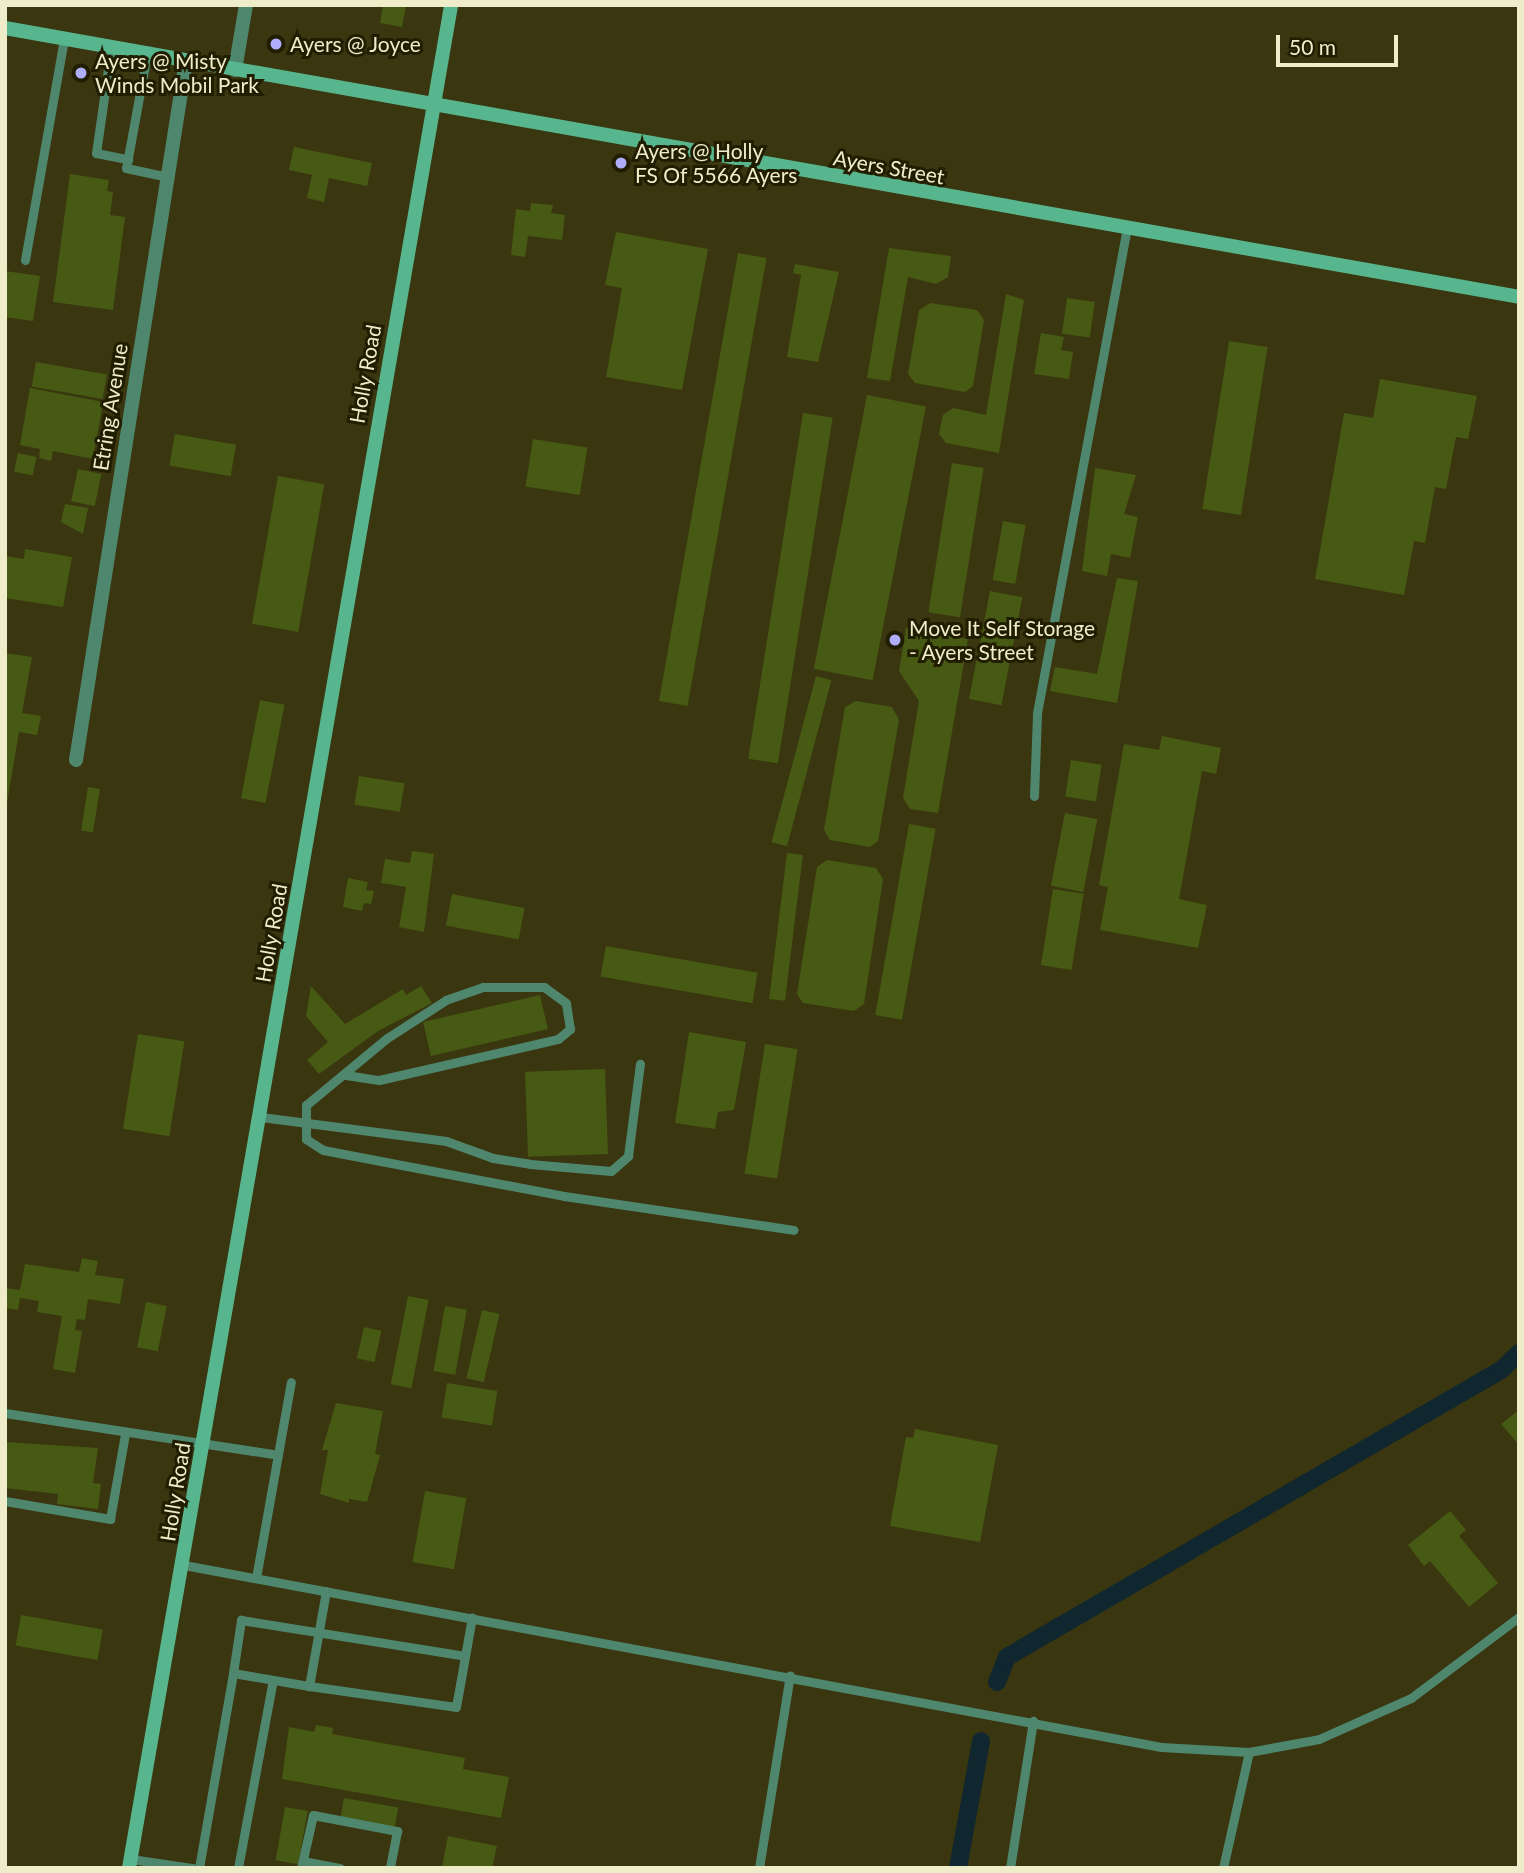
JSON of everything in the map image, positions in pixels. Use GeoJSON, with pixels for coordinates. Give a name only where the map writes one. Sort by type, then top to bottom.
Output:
{"type":"FeatureCollection","features":[{"type":"Feature","properties":{"kind":"main road","name":"Holly Road"},"geometry":{"type":"LineString","coordinates":[[130,1863],[184,1565],[451,5]]}},
{"type":"Feature","properties":{"kind":"main road","name":"Ayers Street"},"geometry":{"type":"LineString","coordinates":[[5,28],[1126,232],[1519,297]]}},
{"type":"Feature","properties":{"kind":"street"},"geometry":{"type":"LineString","coordinates":[[235,70],[246,5]]}},
{"type":"Feature","properties":{"kind":"street","name":"Etring Avenue"},"geometry":{"type":"LineString","coordinates":[[76,760],[186,61]]}},
{"type":"Feature","properties":{"kind":"lane"},"geometry":{"type":"LineString","coordinates":[[25,260],[64,39]]}},
{"type":"Feature","properties":{"kind":"lane"},"geometry":{"type":"LineString","coordinates":[[111,48],[96,153],[128,159]]}},
{"type":"Feature","properties":{"kind":"lane"},"geometry":{"type":"LineString","coordinates":[[147,54],[126,168],[168,177]]}},
{"type":"Feature","properties":{"kind":"lane"},"geometry":{"type":"LineString","coordinates":[[1034,796],[1037,713],[1126,232]]}},
{"type":"Feature","properties":{"kind":"lane"},"geometry":{"type":"LineString","coordinates":[[346,1075],[379,1080],[558,1039],[570,1029],[566,1003],[544,987],[483,987],[446,1000],[387,1038],[346,1075],[306,1105],[303,1120],[306,1139],[323,1150],[564,1196],[793,1230]]}},
{"type":"Feature","properties":{"kind":"lane"},"geometry":{"type":"LineString","coordinates":[[261,1117],[303,1120],[446,1141],[493,1158],[611,1171],[628,1156],[640,1064]]}},
{"type":"Feature","properties":{"kind":"lane"},"geometry":{"type":"LineString","coordinates":[[256,1578],[290,1382]]}},
{"type":"Feature","properties":{"kind":"lane"},"geometry":{"type":"LineString","coordinates":[[5,1413],[125,1434],[278,1455]]}},
{"type":"Feature","properties":{"kind":"lane"},"geometry":{"type":"LineString","coordinates":[[5,1501],[110,1519],[125,1434]]}},
{"type":"Feature","properties":{"kind":"lane"},"geometry":{"type":"LineString","coordinates":[[184,1565],[790,1675],[1161,1747],[1249,1752],[1319,1739],[1411,1698],[1519,1617]]}},
{"type":"Feature","properties":{"kind":"lane"},"geometry":{"type":"LineString","coordinates":[[309,1686],[326,1591]]}},
{"type":"Feature","properties":{"kind":"lane"},"geometry":{"type":"LineString","coordinates":[[233,1673],[457,1707],[472,1617]]}},
{"type":"Feature","properties":{"kind":"lane"},"geometry":{"type":"LineString","coordinates":[[199,1868],[241,1619],[465,1656]]}},
{"type":"Feature","properties":{"kind":"lane"},"geometry":{"type":"LineString","coordinates":[[759,1868],[790,1675]]}},
{"type":"Feature","properties":{"kind":"lane"},"geometry":{"type":"LineString","coordinates":[[238,1868],[273,1680]]}},
{"type":"Feature","properties":{"kind":"lane"},"geometry":{"type":"LineString","coordinates":[[1010,1868],[1033,1721]]}},
{"type":"Feature","properties":{"kind":"lane"},"geometry":{"type":"LineString","coordinates":[[1223,1868],[1249,1752]]}},
{"type":"Feature","properties":{"kind":"lane"},"geometry":{"type":"LineString","coordinates":[[340,1868],[302,1864],[313,1815],[397,1830],[390,1868]]}},
{"type":"Feature","properties":{"kind":"lane"},"geometry":{"type":"LineString","coordinates":[[130,1863],[193,1868]]}},
{"type":"Feature","properties":{"kind":"building"},"geometry":{"type":"Polygon","coordinates":[[[383,5],[406,5],[402,27],[380,23],[383,5]]]}},
{"type":"Feature","properties":{"kind":"building"},"geometry":{"type":"Polygon","coordinates":[[[294,147],[372,163],[367,186],[329,178],[324,202],[307,198],[312,175],[289,170],[294,147]]]}},
{"type":"Feature","properties":{"kind":"building"},"geometry":{"type":"Polygon","coordinates":[[[70,174],[109,180],[107,191],[113,192],[110,215],[125,217],[113,310],[53,302],[70,174]]]}},
{"type":"Feature","properties":{"kind":"building"},"geometry":{"type":"Polygon","coordinates":[[[531,203],[553,205],[551,213],[565,215],[562,240],[528,236],[525,257],[511,255],[516,209],[530,211],[531,203]]]}},
{"type":"Feature","properties":{"kind":"building"},"geometry":{"type":"Polygon","coordinates":[[[616,232],[708,249],[682,390],[606,377],[622,288],[605,285],[616,232]]]}},
{"type":"Feature","properties":{"kind":"building"},"geometry":{"type":"Polygon","coordinates":[[[889,248],[951,256],[948,277],[936,284],[908,277],[890,381],[867,378],[889,248]]]}},
{"type":"Feature","properties":{"kind":"building"},"geometry":{"type":"Polygon","coordinates":[[[738,253],[767,258],[688,706],[659,701],[738,253]]]}},
{"type":"Feature","properties":{"kind":"building"},"geometry":{"type":"Polygon","coordinates":[[[795,264],[839,272],[818,362],[787,357],[801,275],[793,273],[795,264]]]}},
{"type":"Feature","properties":{"kind":"building"},"geometry":{"type":"Polygon","coordinates":[[[5,271],[40,276],[33,321],[5,317],[5,271]]]}},
{"type":"Feature","properties":{"kind":"building"},"geometry":{"type":"Polygon","coordinates":[[[1006,294],[1024,300],[999,453],[946,443],[939,434],[943,415],[953,408],[986,415],[1006,294]]]}},
{"type":"Feature","properties":{"kind":"building"},"geometry":{"type":"Polygon","coordinates":[[[1067,298],[1095,302],[1090,338],[1062,334],[1067,298]]]}},
{"type":"Feature","properties":{"kind":"building"},"geometry":{"type":"Polygon","coordinates":[[[930,303],[977,310],[984,320],[973,386],[965,392],[915,383],[908,374],[919,310],[930,303]]]}},
{"type":"Feature","properties":{"kind":"building"},"geometry":{"type":"Polygon","coordinates":[[[1041,333],[1064,337],[1061,350],[1073,352],[1069,379],[1034,374],[1041,333]]]}},
{"type":"Feature","properties":{"kind":"building"},"geometry":{"type":"Polygon","coordinates":[[[1229,341],[1268,347],[1241,515],[1202,509],[1229,341]]]}},
{"type":"Feature","properties":{"kind":"building"},"geometry":{"type":"Polygon","coordinates":[[[36,362],[107,375],[103,399],[32,387],[36,362]]]}},
{"type":"Feature","properties":{"kind":"building"},"geometry":{"type":"Polygon","coordinates":[[[1380,379],[1477,396],[1468,439],[1456,437],[1446,489],[1435,487],[1425,543],[1414,541],[1404,595],[1315,579],[1344,413],[1373,418],[1380,379]]]}},
{"type":"Feature","properties":{"kind":"building"},"geometry":{"type":"Polygon","coordinates":[[[30,388],[103,402],[93,459],[53,451],[51,461],[39,458],[40,449],[20,445],[30,388]]]}},
{"type":"Feature","properties":{"kind":"building"},"geometry":{"type":"Polygon","coordinates":[[[867,395],[926,406],[873,680],[814,669],[867,395]]]}},
{"type":"Feature","properties":{"kind":"building"},"geometry":{"type":"Polygon","coordinates":[[[803,413],[833,418],[778,763],[748,759],[803,413]]]}},
{"type":"Feature","properties":{"kind":"building"},"geometry":{"type":"Polygon","coordinates":[[[175,434],[236,445],[231,476],[169,466],[175,434]]]}},
{"type":"Feature","properties":{"kind":"building"},"geometry":{"type":"Polygon","coordinates":[[[533,439],[587,448],[580,495],[525,486],[533,439]]]}},
{"type":"Feature","properties":{"kind":"building"},"geometry":{"type":"Polygon","coordinates":[[[18,453],[37,457],[33,476],[14,472],[18,453]]]}},
{"type":"Feature","properties":{"kind":"building"},"geometry":{"type":"Polygon","coordinates":[[[952,463],[984,468],[960,617],[928,612],[952,463]]]}},
{"type":"Feature","properties":{"kind":"building"},"geometry":{"type":"Polygon","coordinates":[[[1095,468],[1136,475],[1124,514],[1138,517],[1130,558],[1111,554],[1107,576],[1082,571],[1095,468]]]}},
{"type":"Feature","properties":{"kind":"building"},"geometry":{"type":"Polygon","coordinates":[[[78,469],[101,474],[95,506],[71,501],[78,469]]]}},
{"type":"Feature","properties":{"kind":"building"},"geometry":{"type":"Polygon","coordinates":[[[278,476],[324,484],[298,632],[252,624],[278,476]]]}},
{"type":"Feature","properties":{"kind":"building"},"geometry":{"type":"Polygon","coordinates":[[[65,504],[88,508],[83,534],[61,522],[65,504]]]}},
{"type":"Feature","properties":{"kind":"building"},"geometry":{"type":"Polygon","coordinates":[[[1003,521],[1026,525],[1015,584],[993,580],[1003,521]]]}},
{"type":"Feature","properties":{"kind":"building"},"geometry":{"type":"Polygon","coordinates":[[[25,549],[72,557],[63,607],[5,598],[5,556],[24,559],[25,549]]]}},
{"type":"Feature","properties":{"kind":"building"},"geometry":{"type":"Polygon","coordinates":[[[1117,578],[1138,581],[1117,703],[1050,691],[1055,667],[1097,674],[1117,578]]]}},
{"type":"Feature","properties":{"kind":"building"},"geometry":{"type":"Polygon","coordinates":[[[990,591],[1022,597],[1001,705],[969,699],[990,591]]]}},
{"type":"Feature","properties":{"kind":"building"},"geometry":{"type":"Polygon","coordinates":[[[906,628],[968,639],[938,813],[910,809],[903,798],[919,701],[899,671],[906,628]]]}},
{"type":"Feature","properties":{"kind":"building"},"geometry":{"type":"Polygon","coordinates":[[[5,653],[32,657],[22,713],[41,716],[37,735],[19,732],[7,803],[5,653]]]}},
{"type":"Feature","properties":{"kind":"building"},"geometry":{"type":"Polygon","coordinates":[[[816,676],[831,680],[787,846],[771,842],[816,676]]]}},
{"type":"Feature","properties":{"kind":"building"},"geometry":{"type":"Polygon","coordinates":[[[260,700],[285,705],[265,803],[241,798],[260,700]]]}},
{"type":"Feature","properties":{"kind":"building"},"geometry":{"type":"Polygon","coordinates":[[[856,701],[892,707],[899,720],[878,841],[870,847],[830,840],[824,830],[845,707],[856,701]]]}},
{"type":"Feature","properties":{"kind":"building"},"geometry":{"type":"Polygon","coordinates":[[[1162,736],[1221,748],[1216,774],[1202,771],[1179,899],[1207,905],[1198,948],[1100,930],[1108,887],[1099,885],[1124,744],[1159,750],[1162,736]]]}},
{"type":"Feature","properties":{"kind":"building"},"geometry":{"type":"Polygon","coordinates":[[[1071,760],[1102,765],[1096,801],[1065,797],[1071,760]]]}},
{"type":"Feature","properties":{"kind":"building"},"geometry":{"type":"Polygon","coordinates":[[[359,776],[404,783],[400,812],[354,805],[359,776]]]}},
{"type":"Feature","properties":{"kind":"building"},"geometry":{"type":"Polygon","coordinates":[[[88,787],[100,789],[93,832],[81,830],[88,787]]]}},
{"type":"Feature","properties":{"kind":"building"},"geometry":{"type":"Polygon","coordinates":[[[1065,813],[1097,819],[1083,892],[1051,886],[1065,813]]]}},
{"type":"Feature","properties":{"kind":"building"},"geometry":{"type":"Polygon","coordinates":[[[909,824],[936,829],[902,1020],[875,1015],[909,824]]]}},
{"type":"Feature","properties":{"kind":"building"},"geometry":{"type":"Polygon","coordinates":[[[412,851],[434,854],[424,932],[399,927],[406,887],[381,883],[385,859],[410,863],[412,851]]]}},
{"type":"Feature","properties":{"kind":"building"},"geometry":{"type":"Polygon","coordinates":[[[787,853],[803,855],[785,1001],[769,999],[787,853]]]}},
{"type":"Feature","properties":{"kind":"building"},"geometry":{"type":"Polygon","coordinates":[[[827,860],[876,868],[883,879],[864,1004],[854,1011],[803,1003],[797,994],[817,867],[827,860]]]}},
{"type":"Feature","properties":{"kind":"building"},"geometry":{"type":"Polygon","coordinates":[[[348,878],[368,882],[366,890],[374,891],[371,904],[364,903],[362,911],[343,907],[348,878]]]}},
{"type":"Feature","properties":{"kind":"building"},"geometry":{"type":"Polygon","coordinates":[[[1053,889],[1084,894],[1072,970],[1041,965],[1053,889]]]}},
{"type":"Feature","properties":{"kind":"building"},"geometry":{"type":"Polygon","coordinates":[[[452,894],[525,908],[519,940],[446,925],[452,894]]]}},
{"type":"Feature","properties":{"kind":"building"},"geometry":{"type":"Polygon","coordinates":[[[606,946],[758,973],[752,1003],[601,977],[606,946]]]}},
{"type":"Feature","properties":{"kind":"building"},"geometry":{"type":"Polygon","coordinates":[[[311,986],[345,1024],[403,989],[406,995],[421,986],[432,1003],[378,1031],[319,1074],[307,1060],[328,1042],[306,1016],[311,986]]]}},
{"type":"Feature","properties":{"kind":"building"},"geometry":{"type":"Polygon","coordinates":[[[540,995],[548,1029],[431,1056],[423,1022],[540,995]]]}},
{"type":"Feature","properties":{"kind":"building"},"geometry":{"type":"Polygon","coordinates":[[[689,1032],[746,1042],[734,1110],[718,1112],[715,1129],[675,1123],[689,1032]]]}},
{"type":"Feature","properties":{"kind":"building"},"geometry":{"type":"Polygon","coordinates":[[[138,1034],[184,1041],[169,1136],[123,1129],[138,1034]]]}},
{"type":"Feature","properties":{"kind":"building"},"geometry":{"type":"Polygon","coordinates":[[[765,1044],[798,1049],[777,1179],[745,1173],[765,1044]]]}},
{"type":"Feature","properties":{"kind":"building"},"geometry":{"type":"Polygon","coordinates":[[[605,1069],[608,1154],[528,1157],[525,1072],[605,1069]]]}},
{"type":"Feature","properties":{"kind":"building"},"geometry":{"type":"Polygon","coordinates":[[[82,1258],[98,1261],[95,1275],[124,1279],[120,1304],[88,1299],[85,1320],[77,1319],[75,1330],[82,1331],[75,1373],[53,1369],[62,1316],[37,1312],[39,1301],[20,1298],[18,1310],[5,1308],[5,1288],[20,1290],[25,1264],[79,1272],[82,1258]]]}},
{"type":"Feature","properties":{"kind":"building"},"geometry":{"type":"Polygon","coordinates":[[[408,1296],[429,1300],[411,1388],[391,1384],[408,1296]]]}},
{"type":"Feature","properties":{"kind":"building"},"geometry":{"type":"Polygon","coordinates":[[[146,1302],[167,1306],[158,1351],[137,1347],[146,1302]]]}},
{"type":"Feature","properties":{"kind":"building"},"geometry":{"type":"Polygon","coordinates":[[[445,1306],[467,1310],[455,1375],[434,1371],[445,1306]]]}},
{"type":"Feature","properties":{"kind":"building"},"geometry":{"type":"Polygon","coordinates":[[[482,1310],[500,1314],[484,1382],[466,1378],[482,1310]]]}},
{"type":"Feature","properties":{"kind":"building"},"geometry":{"type":"Polygon","coordinates":[[[364,1327],[382,1331],[374,1362],[357,1358],[364,1327]]]}},
{"type":"Feature","properties":{"kind":"building"},"geometry":{"type":"Polygon","coordinates":[[[447,1383],[497,1391],[492,1426],[442,1418],[447,1383]]]}},
{"type":"Feature","properties":{"kind":"building"},"geometry":{"type":"Polygon","coordinates":[[[336,1403],[383,1411],[375,1454],[380,1455],[367,1502],[349,1499],[349,1503],[320,1494],[328,1450],[322,1450],[336,1403]]]}},
{"type":"Feature","properties":{"kind":"building"},"geometry":{"type":"Polygon","coordinates":[[[1519,1410],[1519,1445],[1501,1424],[1519,1410]]]}},
{"type":"Feature","properties":{"kind":"building"},"geometry":{"type":"Polygon","coordinates":[[[915,1429],[998,1445],[980,1542],[890,1526],[906,1437],[913,1438],[915,1429]]]}},
{"type":"Feature","properties":{"kind":"building"},"geometry":{"type":"Polygon","coordinates":[[[5,1442],[98,1448],[93,1483],[101,1484],[98,1509],[57,1504],[58,1494],[5,1488],[5,1442]]]}},
{"type":"Feature","properties":{"kind":"building"},"geometry":{"type":"Polygon","coordinates":[[[425,1491],[466,1498],[454,1569],[412,1562],[425,1491]]]}},
{"type":"Feature","properties":{"kind":"building"},"geometry":{"type":"Polygon","coordinates":[[[1450,1511],[1466,1530],[1459,1536],[1498,1583],[1469,1607],[1430,1561],[1424,1566],[1408,1545],[1450,1511]]]}},
{"type":"Feature","properties":{"kind":"building"},"geometry":{"type":"Polygon","coordinates":[[[21,1615],[103,1629],[97,1660],[16,1646],[21,1615]]]}},
{"type":"Feature","properties":{"kind":"building"},"geometry":{"type":"Polygon","coordinates":[[[316,1725],[333,1728],[332,1734],[465,1758],[463,1769],[509,1777],[501,1818],[282,1779],[289,1727],[314,1732],[316,1725]]]}},
{"type":"Feature","properties":{"kind":"building"},"geometry":{"type":"Polygon","coordinates":[[[344,1798],[398,1808],[395,1827],[341,1818],[344,1798]]]}},
{"type":"Feature","properties":{"kind":"building"},"geometry":{"type":"Polygon","coordinates":[[[285,1807],[308,1811],[298,1864],[276,1860],[285,1807]]]}},
{"type":"Feature","properties":{"kind":"building"},"geometry":{"type":"Polygon","coordinates":[[[448,1836],[497,1846],[492,1868],[442,1867],[448,1836]]]}},
{"type":"Feature","properties":{"kind":"waterway"},"geometry":{"type":"LineString","coordinates":[[997,1682],[1007,1657],[1501,1370],[1519,1353]]}},
{"type":"Feature","properties":{"kind":"waterway"},"geometry":{"type":"LineString","coordinates":[[958,1868],[981,1741]]}},
{"type":"Feature","properties":{"kind":"place","name":"Ayers @ Joyce"},"geometry":{"type":"Point","coordinates":[276,44]}},
{"type":"Feature","properties":{"kind":"place","name":"Ayers @ Misty Winds Mobil Park"},"geometry":{"type":"Point","coordinates":[81,73]}},
{"type":"Feature","properties":{"kind":"place","name":"Ayers @ Holly FS Of 5566 Ayers"},"geometry":{"type":"Point","coordinates":[621,163]}},
{"type":"Feature","properties":{"kind":"place","name":"Move It Self Storage - Ayers Street"},"geometry":{"type":"Point","coordinates":[895,640]}}]}
